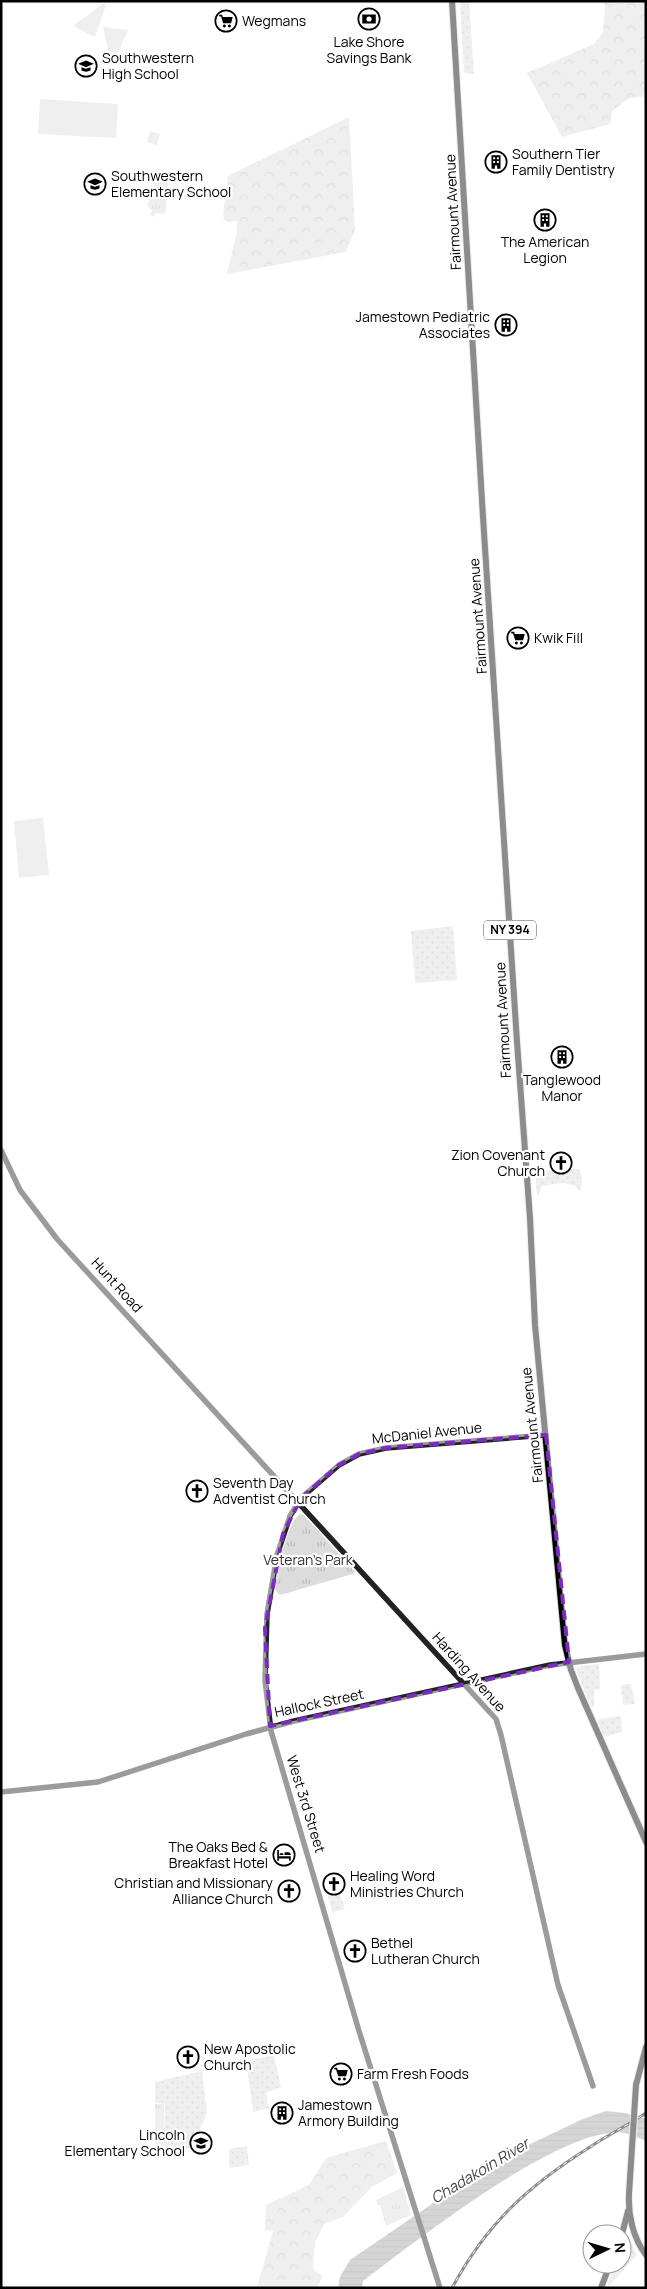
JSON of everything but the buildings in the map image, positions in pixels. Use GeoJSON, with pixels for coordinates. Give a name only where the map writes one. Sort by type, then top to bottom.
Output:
{"type":"FeatureCollection","features":[{"type":"Feature","properties":{"kind":"main road","name":"Fairmount Avenue"},"geometry":{"type":"LineString","coordinates":[[452,1],[517,1046],[530,1218],[535,1325],[569,1662],[580,1692],[646,1842]]}},
{"type":"Feature","properties":{"kind":"main road"},"geometry":{"type":"LineString","coordinates":[[624,2224],[628,2208],[636,2085],[646,2047]]}},
{"type":"Feature","properties":{"kind":"main road"},"geometry":{"type":"LineString","coordinates":[[628,2208],[634,2231],[646,2255]]}},
{"type":"Feature","properties":{"kind":"main road"},"geometry":{"type":"LineString","coordinates":[[601,2288],[606,2274]]}},
{"type":"Feature","properties":{"kind":"street","name":"Hunt Road"},"geometry":{"type":"LineString","coordinates":[[1,1150],[20,1190],[41,1219],[229,1427]]}},
{"type":"Feature","properties":{"kind":"street","name":"Harding Avenue"},"geometry":{"type":"LineString","coordinates":[[229,1427],[488,1709],[498,1723],[558,1985],[593,2086]]}},
{"type":"Feature","properties":{"kind":"street","name":"McDaniel Avenue"},"geometry":{"type":"LineString","coordinates":[[298,1502],[339,1465],[369,1451],[546,1434]]}},
{"type":"Feature","properties":{"kind":"street","name":"West 3rd Street"},"geometry":{"type":"LineString","coordinates":[[298,1502],[282,1534],[269,1596],[264,1663],[270,1726],[344,1980],[440,2288]]}},
{"type":"Feature","properties":{"kind":"street","name":"Hallock Street"},"geometry":{"type":"LineString","coordinates":[[1,1792],[98,1782],[270,1726],[569,1662],[646,1654]]}},
{"type":"Feature","properties":{"kind":"highlighted area"},"geometry":{"type":"Polygon","coordinates":[[[546,1435],[569,1662],[270,1726],[265,1628],[283,1534],[301,1498],[339,1465],[359,1454],[386,1448],[546,1435]]]}},
{"type":"Feature","properties":{"kind":"green space"},"geometry":{"type":"Polygon","coordinates":[[[460,1],[469,1],[474,74],[464,73],[460,1]]]}},
{"type":"Feature","properties":{"kind":"green space"},"geometry":{"type":"Polygon","coordinates":[[[602,1],[646,1],[646,93],[642,97],[630,98],[612,111],[610,124],[562,137],[527,73],[594,44],[603,32],[605,5],[602,1]]]}},
{"type":"Feature","properties":{"kind":"green space"},"geometry":{"type":"Polygon","coordinates":[[[104,3],[106,5],[95,37],[73,26],[104,3]]]}},
{"type":"Feature","properties":{"kind":"green space"},"geometry":{"type":"Polygon","coordinates":[[[103,27],[128,30],[114,63],[111,63],[103,27]]]}},
{"type":"Feature","properties":{"kind":"green space"},"geometry":{"type":"Polygon","coordinates":[[[40,99],[118,104],[116,138],[38,134],[40,99]]]}},
{"type":"Feature","properties":{"kind":"green space"},"geometry":{"type":"Polygon","coordinates":[[[349,117],[355,230],[346,252],[227,274],[237,231],[237,221],[228,222],[224,220],[223,214],[228,176],[349,117]]]}},
{"type":"Feature","properties":{"kind":"green space"},"geometry":{"type":"Polygon","coordinates":[[[150,131],[160,134],[157,145],[147,142],[150,131]]]}},
{"type":"Feature","properties":{"kind":"green space"},"geometry":{"type":"Polygon","coordinates":[[[158,177],[164,177],[168,185],[166,210],[164,214],[155,213],[154,217],[150,215],[152,210],[147,206],[158,177]]]}},
{"type":"Feature","properties":{"kind":"green space"},"geometry":{"type":"Polygon","coordinates":[[[43,818],[49,875],[19,878],[14,821],[43,818]]]}},
{"type":"Feature","properties":{"kind":"green space"},"geometry":{"type":"Polygon","coordinates":[[[453,926],[457,980],[415,983],[411,931],[453,926]]]}},
{"type":"Feature","properties":{"kind":"green space"},"geometry":{"type":"Polygon","coordinates":[[[579,1169],[582,1177],[581,1190],[578,1190],[576,1186],[564,1183],[541,1186],[537,1196],[535,1171],[579,1169]]]}},
{"type":"Feature","properties":{"kind":"green space","name":"Veteran's Park"},"geometry":{"type":"Polygon","coordinates":[[[300,1514],[304,1515],[356,1573],[280,1595],[275,1590],[283,1549],[290,1528],[300,1514]]]}},
{"type":"Feature","properties":{"kind":"green space"},"geometry":{"type":"Polygon","coordinates":[[[599,1664],[600,1689],[594,1690],[594,1707],[591,1707],[576,1669],[581,1666],[599,1664]]]}},
{"type":"Feature","properties":{"kind":"green space"},"geometry":{"type":"Polygon","coordinates":[[[631,1684],[635,1704],[623,1705],[621,1685],[631,1684]]]}},
{"type":"Feature","properties":{"kind":"green space"},"geometry":{"type":"Polygon","coordinates":[[[621,1716],[622,1732],[604,1737],[598,1722],[599,1719],[621,1716]]]}},
{"type":"Feature","properties":{"kind":"green space"},"geometry":{"type":"Polygon","coordinates":[[[339,1891],[345,1909],[332,1912],[327,1894],[339,1891]]]}},
{"type":"Feature","properties":{"kind":"green space"},"geometry":{"type":"Polygon","coordinates":[[[274,2055],[281,2087],[266,2093],[269,2108],[253,2112],[246,2061],[274,2055]]]}},
{"type":"Feature","properties":{"kind":"green space"},"geometry":{"type":"Polygon","coordinates":[[[202,2071],[207,2113],[200,2132],[206,2145],[165,2152],[165,2103],[155,2103],[155,2082],[202,2071]]]}},
{"type":"Feature","properties":{"kind":"green space"},"geometry":{"type":"Polygon","coordinates":[[[164,2103],[165,2145],[155,2146],[155,2104],[164,2103]]]}},
{"type":"Feature","properties":{"kind":"green space"},"geometry":{"type":"Polygon","coordinates":[[[386,2141],[397,2173],[372,2187],[343,2217],[324,2224],[315,2243],[313,2269],[322,2276],[318,2288],[257,2288],[273,2231],[265,2230],[266,2205],[309,2185],[326,2158],[386,2141]]]}},
{"type":"Feature","properties":{"kind":"green space"},"geometry":{"type":"Polygon","coordinates":[[[247,2146],[249,2165],[229,2168],[229,2149],[247,2146]]]}},
{"type":"Feature","properties":{"kind":"green space"},"geometry":{"type":"Polygon","coordinates":[[[403,2187],[411,2215],[386,2226],[380,2205],[377,2205],[376,2200],[403,2187]]]}},
{"type":"Feature","properties":{"kind":"green space"},"geometry":{"type":"Polygon","coordinates":[[[632,2244],[637,2255],[632,2261],[632,2244]]]}},
{"type":"Feature","properties":{"kind":"green space"},"geometry":{"type":"Polygon","coordinates":[[[612,2274],[620,2274],[608,2287],[612,2274]]]}},
{"type":"Feature","properties":{"kind":"water","name":"Chadakoin River"},"geometry":{"type":"Polygon","coordinates":[[[606,2111],[625,2113],[646,2119],[646,2141],[624,2133],[597,2135],[565,2147],[528,2166],[452,2215],[363,2281],[362,2288],[338,2288],[340,2277],[350,2260],[429,2206],[465,2177],[583,2119],[606,2111]]]}},
{"type":"Feature","properties":{"kind":"railway"},"geometry":{"type":"LineString","coordinates":[[452,2288],[465,2265],[495,2225],[528,2192],[547,2176],[646,2113]]}},
{"type":"Feature","properties":{"kind":"place","name":"Lake Shore Savings Bank"},"geometry":{"type":"Point","coordinates":[369,19]}},
{"type":"Feature","properties":{"kind":"place","name":"Wegmans"},"geometry":{"type":"Point","coordinates":[226,21]}},
{"type":"Feature","properties":{"kind":"place","name":"Southwestern High School"},"geometry":{"type":"Point","coordinates":[86,66]}},
{"type":"Feature","properties":{"kind":"place","name":"Southern Tier Family Dentistry"},"geometry":{"type":"Point","coordinates":[496,162]}},
{"type":"Feature","properties":{"kind":"place","name":"Southwestern Elementary School"},"geometry":{"type":"Point","coordinates":[95,184]}},
{"type":"Feature","properties":{"kind":"place","name":"The American Legion"},"geometry":{"type":"Point","coordinates":[545,220]}},
{"type":"Feature","properties":{"kind":"place","name":"Jamestown Pediatric Associates"},"geometry":{"type":"Point","coordinates":[506,325]}},
{"type":"Feature","properties":{"kind":"place","name":"Kwik Fill"},"geometry":{"type":"Point","coordinates":[518,638]}},
{"type":"Feature","properties":{"kind":"place","name":"Tanglewood Manor"},"geometry":{"type":"Point","coordinates":[562,1057]}},
{"type":"Feature","properties":{"kind":"place","name":"Zion Covenant Church"},"geometry":{"type":"Point","coordinates":[561,1163]}},
{"type":"Feature","properties":{"kind":"place","name":"Seventh Day Adventist Church"},"geometry":{"type":"Point","coordinates":[197,1491]}},
{"type":"Feature","properties":{"kind":"place","name":"The Oaks Bed & Breakfast Hotel"},"geometry":{"type":"Point","coordinates":[284,1855]}},
{"type":"Feature","properties":{"kind":"place","name":"Healing Word Ministries Church"},"geometry":{"type":"Point","coordinates":[334,1884]}},
{"type":"Feature","properties":{"kind":"place","name":"Christian and Missionary Alliance Church"},"geometry":{"type":"Point","coordinates":[289,1891]}},
{"type":"Feature","properties":{"kind":"place","name":"Bethel Lutheran Church"},"geometry":{"type":"Point","coordinates":[355,1951]}},
{"type":"Feature","properties":{"kind":"place","name":"New Apostolic Church"},"geometry":{"type":"Point","coordinates":[188,2057]}},
{"type":"Feature","properties":{"kind":"place","name":"Farm Fresh Foods"},"geometry":{"type":"Point","coordinates":[341,2074]}},
{"type":"Feature","properties":{"kind":"place","name":"Jamestown Armory Building"},"geometry":{"type":"Point","coordinates":[282,2113]}},
{"type":"Feature","properties":{"kind":"place","name":"Lincoln Elementary School"},"geometry":{"type":"Point","coordinates":[201,2143]}}]}
